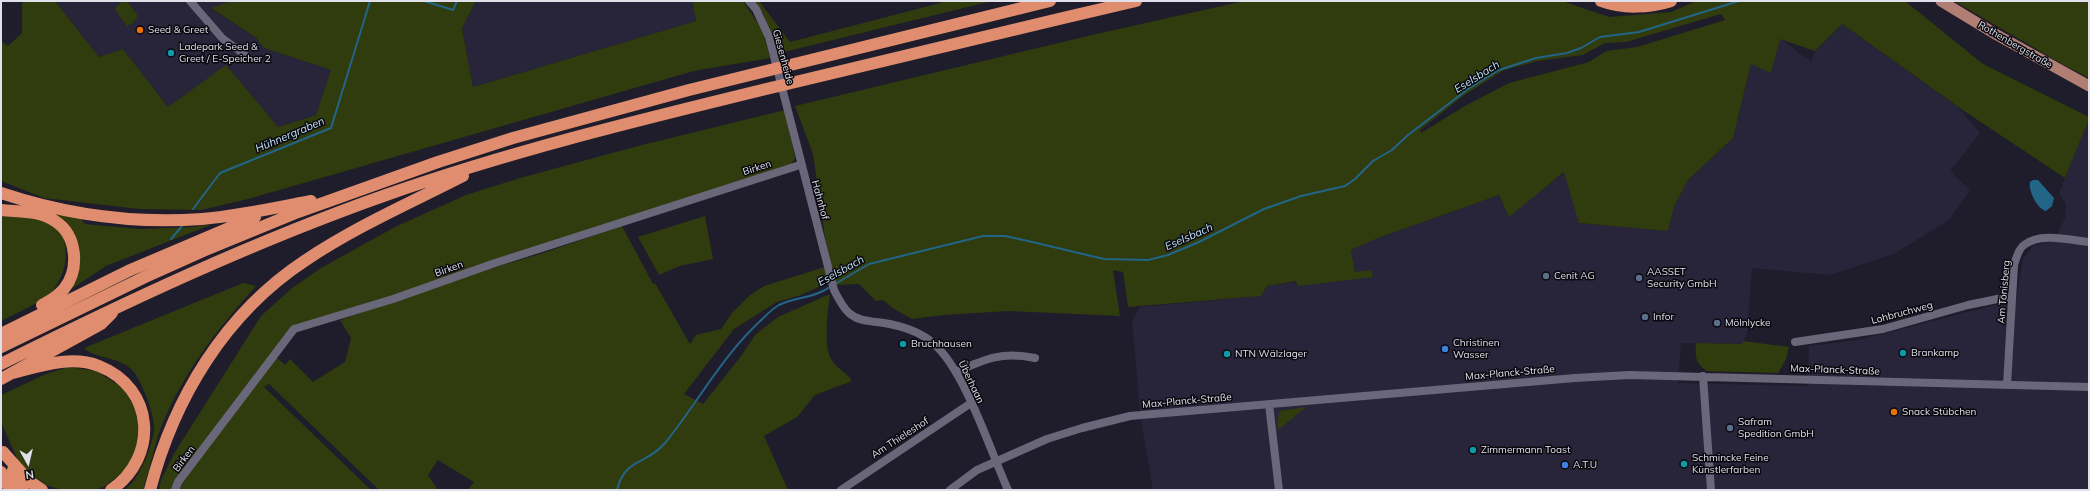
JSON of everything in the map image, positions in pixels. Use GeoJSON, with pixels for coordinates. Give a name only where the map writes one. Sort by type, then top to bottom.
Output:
{"type":"FeatureCollection","features":[{"type":"Feature","properties":{"kind":"highway"},"geometry":{"type":"LineString","coordinates":[[1,347],[196,254],[345,195],[446,160],[584,118],[735,78],[1050,1]]}},
{"type":"Feature","properties":{"kind":"highway"},"geometry":{"type":"LineString","coordinates":[[1,364],[118,306],[210,264],[303,226],[388,194],[496,159],[697,106],[1136,1]]}},
{"type":"Feature","properties":{"kind":"highway"},"geometry":{"type":"LineString","coordinates":[[1601,1],[1622,6],[1650,5],[1671,1]]}},
{"type":"Feature","properties":{"kind":"highway"},"geometry":{"type":"LineString","coordinates":[[1632,1],[1650,5]]}},
{"type":"Feature","properties":{"kind":"highway"},"geometry":{"type":"LineString","coordinates":[[150,490],[165,440],[188,391],[216,346],[251,305],[286,274],[332,243],[496,159]]}},
{"type":"Feature","properties":{"kind":"highway"},"geometry":{"type":"LineString","coordinates":[[1,193],[63,211],[96,217],[158,221],[204,219],[345,195]]}},
{"type":"Feature","properties":{"kind":"highway"},"geometry":{"type":"LineString","coordinates":[[5,332],[128,271],[281,207]]}},
{"type":"Feature","properties":{"kind":"highway"},"geometry":{"type":"LineString","coordinates":[[1,210],[39,213],[56,221],[65,231],[71,242],[75,264],[72,277],[64,289],[55,298],[39,307],[5,332]]}},
{"type":"Feature","properties":{"kind":"highway"},"geometry":{"type":"LineString","coordinates":[[1,379],[101,324],[118,306]]}},
{"type":"Feature","properties":{"kind":"highway"},"geometry":{"type":"LineString","coordinates":[[12,373],[53,363],[82,362],[99,366],[115,374],[128,385],[137,399],[143,416],[145,434],[142,450],[135,467],[121,483],[111,490]]}},
{"type":"Feature","properties":{"kind":"highway"},"geometry":{"type":"LineString","coordinates":[[2,450],[23,490]]}},
{"type":"Feature","properties":{"kind":"highway"},"geometry":{"type":"LineString","coordinates":[[2,450],[29,481],[42,490]]}},
{"type":"Feature","properties":{"kind":"highway"},"geometry":{"type":"LineString","coordinates":[[1,472],[10,490]]}},
{"type":"Feature","properties":{"kind":"main road","name":"Rothenbergstraße"},"geometry":{"type":"LineString","coordinates":[[1942,1],[1997,35],[2089,86]]}},
{"type":"Feature","properties":{"kind":"street"},"geometry":{"type":"LineString","coordinates":[[190,1],[223,39],[244,54]]}},
{"type":"Feature","properties":{"kind":"street","name":"Giesenheide"},"geometry":{"type":"LineString","coordinates":[[749,1],[759,16],[769,37],[790,122]]}},
{"type":"Feature","properties":{"kind":"street","name":"Hahnhof"},"geometry":{"type":"LineString","coordinates":[[790,122],[833,287]]}},
{"type":"Feature","properties":{"kind":"street","name":"Birken"},"geometry":{"type":"LineString","coordinates":[[175,490],[178,482],[294,330],[393,299],[495,263],[800,164]]}},
{"type":"Feature","properties":{"kind":"street","name":"Am Tönisberg"},"geometry":{"type":"LineString","coordinates":[[2007,385],[2014,265],[2023,245],[2037,240],[2052,238],[2089,242]]}},
{"type":"Feature","properties":{"kind":"street","name":"Überhaan"},"geometry":{"type":"LineString","coordinates":[[833,287],[849,313],[860,320],[884,323],[920,334],[941,351],[949,360],[971,403],[1008,490]]}},
{"type":"Feature","properties":{"kind":"street","name":"Lohbruchweg"},"geometry":{"type":"LineString","coordinates":[[1795,342],[1883,329],[1968,305],[2012,296]]}},
{"type":"Feature","properties":{"kind":"street"},"geometry":{"type":"LineString","coordinates":[[956,372],[988,358],[1016,354],[1034,358]]}},
{"type":"Feature","properties":{"kind":"street"},"geometry":{"type":"LineString","coordinates":[[1703,376],[1711,490]]}},
{"type":"Feature","properties":{"kind":"street","name":"Max-Planck-Straße"},"geometry":{"type":"LineString","coordinates":[[950,490],[977,470],[1047,439],[1112,419],[1130,416],[1580,377],[1703,376],[2089,387]]}},
{"type":"Feature","properties":{"kind":"street","name":"Am Thieleshof"},"geometry":{"type":"LineString","coordinates":[[841,490],[971,403]]}},
{"type":"Feature","properties":{"kind":"street"},"geometry":{"type":"LineString","coordinates":[[1269,404],[1278,490]]}},
{"type":"Feature","properties":{"kind":"shaded area"},"geometry":{"type":"Polygon","coordinates":[[[55,1],[231,1],[211,9],[256,38],[264,48],[331,70],[316,115],[278,127],[226,66],[169,108],[123,49],[99,57],[55,1]]]}},
{"type":"Feature","properties":{"kind":"shaded area"},"geometry":{"type":"Polygon","coordinates":[[[476,1],[692,1],[696,21],[473,87],[462,28],[476,1]]]}},
{"type":"Feature","properties":{"kind":"shaded area"},"geometry":{"type":"Polygon","coordinates":[[[1842,24],[1958,107],[1980,133],[1950,171],[1970,190],[1949,220],[1894,254],[1830,275],[1752,268],[1747,334],[1742,344],[1681,343],[1678,383],[1808,386],[1809,346],[1859,340],[1995,305],[2015,306],[2023,259],[2033,246],[2054,241],[2065,218],[2066,204],[2059,193],[2089,119],[2089,490],[1153,490],[1141,421],[1132,321],[1140,307],[1261,296],[1267,286],[1355,273],[1351,250],[1378,238],[1499,195],[1509,216],[1565,172],[1580,223],[1668,231],[1674,207],[1688,180],[1733,138],[1751,64],[1780,38],[1811,62],[1815,51],[1842,24]]]}},
{"type":"Feature","properties":{"kind":"green space"},"geometry":{"type":"Polygon","coordinates":[[[24,1],[55,1],[99,57],[123,49],[168,107],[226,65],[278,127],[316,115],[331,70],[264,48],[256,38],[211,8],[231,1],[476,1],[462,28],[473,87],[696,21],[692,1],[743,1],[763,31],[770,58],[694,71],[248,199],[201,210],[139,209],[44,198],[1,181],[1,41],[8,46],[22,33],[22,4],[24,1]]]}},
{"type":"Feature","properties":{"kind":"green space"},"geometry":{"type":"Polygon","coordinates":[[[123,1],[127,1],[138,16],[133,23],[127,26],[115,8],[123,1]]]}},
{"type":"Feature","properties":{"kind":"green space"},"geometry":{"type":"Polygon","coordinates":[[[752,1],[759,1],[790,42],[948,1],[992,1],[776,54],[763,13],[752,1]]]}},
{"type":"Feature","properties":{"kind":"green space"},"geometry":{"type":"Polygon","coordinates":[[[1244,1],[1562,1],[1609,17],[1671,12],[1696,1],[1905,1],[1983,64],[2089,117],[2089,119],[2065,178],[1964,111],[1842,24],[1815,51],[1780,39],[1771,73],[1751,64],[1733,138],[1688,180],[1674,207],[1668,231],[1579,223],[1564,172],[1509,217],[1499,195],[1378,238],[1351,250],[1355,272],[1371,270],[1373,277],[1298,286],[1296,281],[1267,286],[1261,296],[1128,307],[1123,272],[1113,270],[1120,316],[1008,311],[944,315],[912,319],[894,309],[883,300],[876,301],[859,284],[836,285],[825,237],[813,154],[795,106],[1096,34],[1244,1]],[[1721,14],[1626,42],[1605,43],[1583,55],[1538,61],[1504,70],[1463,96],[1420,130],[1421,133],[1463,107],[1509,83],[1589,62],[1606,51],[1637,47],[1725,20],[1721,14]]]}},
{"type":"Feature","properties":{"kind":"green space"},"geometry":{"type":"Polygon","coordinates":[[[1954,1],[2089,1],[2089,78],[2062,64],[1954,1]]]}},
{"type":"Feature","properties":{"kind":"green space"},"geometry":{"type":"Polygon","coordinates":[[[785,110],[795,158],[791,165],[399,295],[291,327],[272,353],[285,365],[290,359],[313,382],[345,362],[351,338],[340,320],[473,274],[540,254],[622,226],[653,284],[655,283],[690,344],[696,335],[721,329],[732,313],[750,295],[764,286],[825,267],[829,282],[801,295],[777,302],[734,329],[684,394],[703,404],[741,356],[755,335],[778,317],[830,294],[827,327],[827,345],[829,353],[833,362],[852,381],[815,395],[797,417],[764,436],[788,490],[468,490],[474,482],[438,460],[428,475],[438,490],[379,490],[269,384],[264,387],[371,490],[159,490],[161,480],[175,452],[261,316],[292,288],[321,268],[395,227],[466,195],[520,178],[638,146],[785,110]]]}},
{"type":"Feature","properties":{"kind":"green space"},"geometry":{"type":"Polygon","coordinates":[[[48,211],[81,219],[85,224],[141,229],[192,227],[213,224],[106,266],[70,290],[78,257],[48,211]]]}},
{"type":"Feature","properties":{"kind":"green space"},"geometry":{"type":"Polygon","coordinates":[[[1,216],[39,218],[44,220],[54,226],[61,233],[65,243],[66,253],[62,274],[52,292],[36,304],[1,321],[1,216]]]}},
{"type":"Feature","properties":{"kind":"green space"},"geometry":{"type":"Polygon","coordinates":[[[705,216],[713,259],[680,266],[659,275],[638,237],[705,216]]]}},
{"type":"Feature","properties":{"kind":"green space"},"geometry":{"type":"Polygon","coordinates":[[[243,283],[256,286],[215,334],[191,369],[181,387],[159,433],[143,490],[124,490],[135,479],[144,464],[150,446],[154,431],[151,409],[137,376],[128,366],[88,352],[84,348],[243,283]]]}},
{"type":"Feature","properties":{"kind":"green space"},"geometry":{"type":"Polygon","coordinates":[[[1743,341],[1789,347],[1786,359],[1778,373],[1707,371],[1698,362],[1696,343],[1742,344],[1743,341]]]}},
{"type":"Feature","properties":{"kind":"green space"},"geometry":{"type":"Polygon","coordinates":[[[68,367],[96,371],[123,388],[137,412],[140,438],[129,467],[104,487],[94,490],[62,490],[46,485],[20,465],[1,422],[1,395],[46,374],[68,367]]]}},
{"type":"Feature","properties":{"kind":"green space"},"geometry":{"type":"Polygon","coordinates":[[[1306,407],[1278,430],[1277,420],[1280,411],[1306,407]]]}},
{"type":"Feature","properties":{"kind":"water"},"geometry":{"type":"Polygon","coordinates":[[[2033,180],[2038,180],[2054,198],[2052,206],[2046,211],[2039,207],[2030,190],[2030,182],[2033,180]]]}},
{"type":"Feature","properties":{"kind":"waterway","name":"Hühnergraben"},"geometry":{"type":"LineString","coordinates":[[193,209],[220,173],[331,128],[370,1]]}},
{"type":"Feature","properties":{"kind":"waterway","name":"Hühnergraben"},"geometry":{"type":"LineString","coordinates":[[424,1],[453,10],[457,1]]}},
{"type":"Feature","properties":{"kind":"waterway","name":"Eselsbach"},"geometry":{"type":"LineString","coordinates":[[835,284],[869,264],[983,236],[1005,236],[1104,259],[1148,260],[1168,255],[1199,242],[1264,209],[1301,196],[1345,186],[1355,179],[1373,161],[1392,150],[1408,135],[1468,89],[1499,70],[1536,58],[1567,53],[1581,48],[1600,37],[1639,32],[1739,1]]}},
{"type":"Feature","properties":{"kind":"waterway","name":"Hühnergraben"},"geometry":{"type":"LineString","coordinates":[[171,239],[182,226]]}},
{"type":"Feature","properties":{"kind":"waterway","name":"Eselsbach"},"geometry":{"type":"LineString","coordinates":[[617,490],[625,472],[631,466],[651,455],[665,443],[731,353],[756,325],[779,305],[824,291],[830,287]]}},
{"type":"Feature","properties":{"kind":"place","name":"Seed & Greet"},"geometry":{"type":"Point","coordinates":[140,30]}},
{"type":"Feature","properties":{"kind":"place","name":"Ladepark Seed & Greet / E-Speicher 2"},"geometry":{"type":"Point","coordinates":[171,53]}},
{"type":"Feature","properties":{"kind":"place","name":"Cenit AG"},"geometry":{"type":"Point","coordinates":[1546,276]}},
{"type":"Feature","properties":{"kind":"place","name":"AASSET Security GmbH"},"geometry":{"type":"Point","coordinates":[1639,278]}},
{"type":"Feature","properties":{"kind":"place","name":"Infor"},"geometry":{"type":"Point","coordinates":[1645,317]}},
{"type":"Feature","properties":{"kind":"place","name":"Mölnlycke"},"geometry":{"type":"Point","coordinates":[1717,323]}},
{"type":"Feature","properties":{"kind":"place","name":"Bruchhausen"},"geometry":{"type":"Point","coordinates":[903,344]}},
{"type":"Feature","properties":{"kind":"place","name":"Christinen Wasser"},"geometry":{"type":"Point","coordinates":[1445,349]}},
{"type":"Feature","properties":{"kind":"place","name":"Brankamp"},"geometry":{"type":"Point","coordinates":[1903,353]}},
{"type":"Feature","properties":{"kind":"place","name":"NTN Wälzlager"},"geometry":{"type":"Point","coordinates":[1227,354]}},
{"type":"Feature","properties":{"kind":"place","name":"Snack Stübchen"},"geometry":{"type":"Point","coordinates":[1894,412]}},
{"type":"Feature","properties":{"kind":"place","name":"Safram Spedition GmbH"},"geometry":{"type":"Point","coordinates":[1730,428]}},
{"type":"Feature","properties":{"kind":"place","name":"Zimmermann Toast"},"geometry":{"type":"Point","coordinates":[1473,450]}},
{"type":"Feature","properties":{"kind":"place","name":"Schmincke Feine Künstlerfarben"},"geometry":{"type":"Point","coordinates":[1684,464]}},
{"type":"Feature","properties":{"kind":"place","name":"A.T.U"},"geometry":{"type":"Point","coordinates":[1565,465]}}]}
